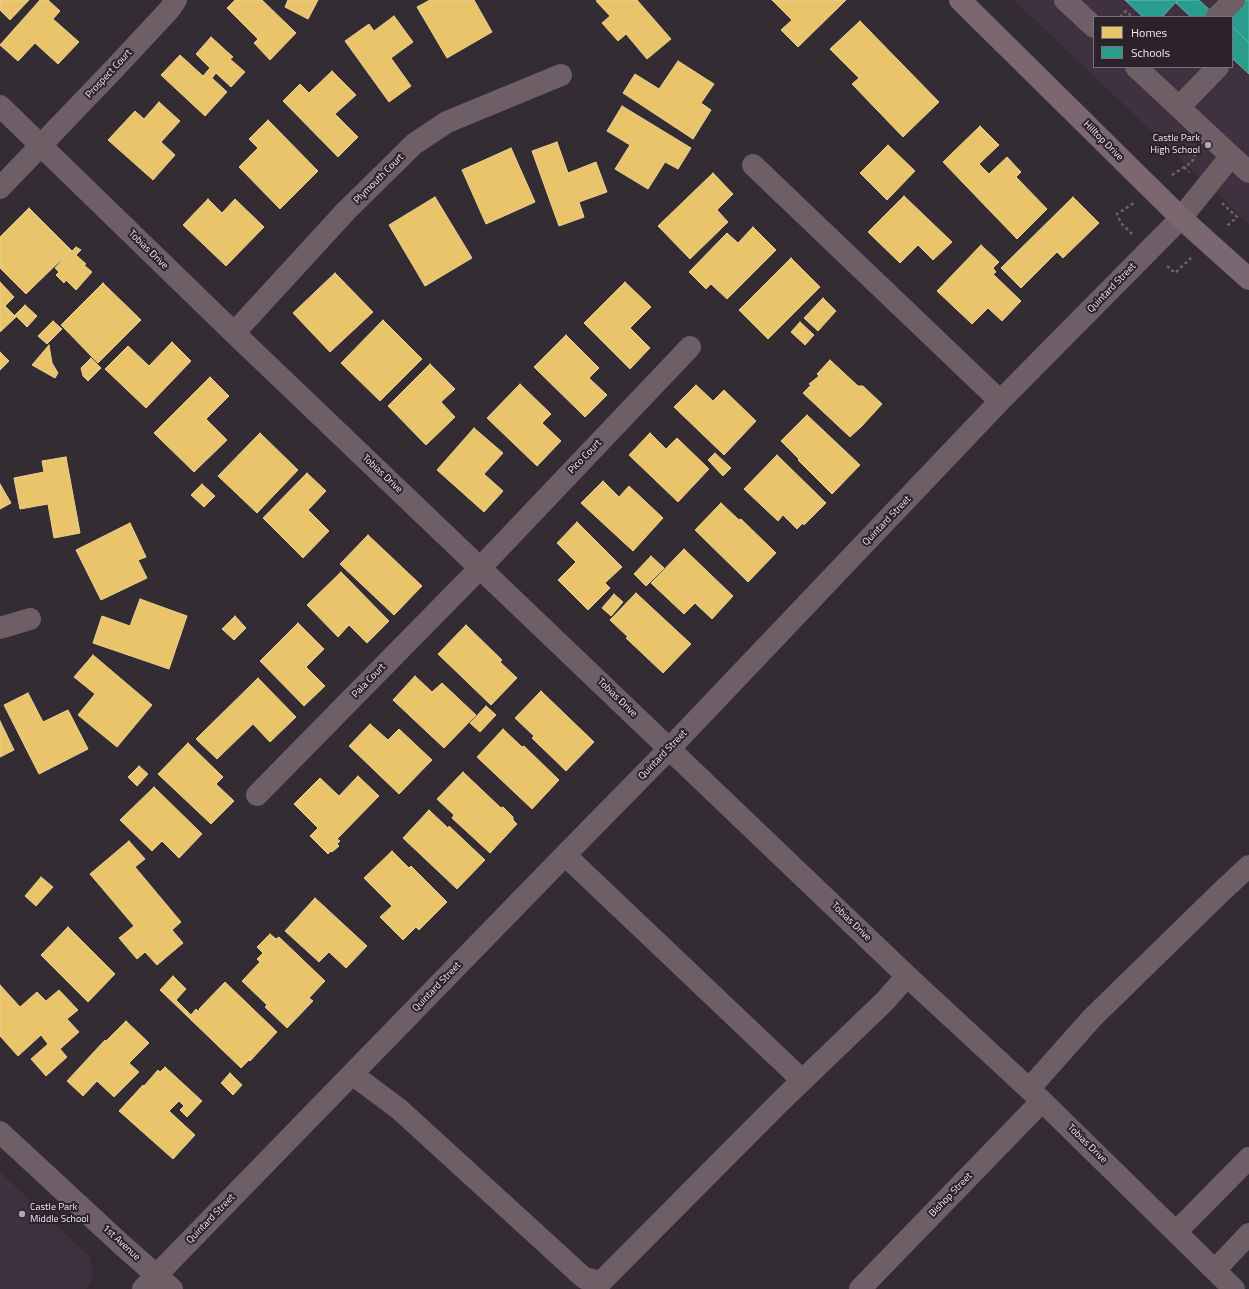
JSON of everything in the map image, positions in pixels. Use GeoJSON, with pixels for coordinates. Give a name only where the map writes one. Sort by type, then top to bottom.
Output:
{"type":"FeatureCollection","features":[{"type":"Feature","properties":{"kind":"main road","name":"Hilltop Drive"},"geometry":{"type":"LineString","coordinates":[[960,0],[1181,218],[1249,279]]}},
{"type":"Feature","properties":{"kind":"street","name":"Prospect Court"},"geometry":{"type":"LineString","coordinates":[[0,188],[164,15],[176,0]]}},
{"type":"Feature","properties":{"kind":"street"},"geometry":{"type":"LineString","coordinates":[[1065,0],[1093,26]]}},
{"type":"Feature","properties":{"kind":"street"},"geometry":{"type":"LineString","coordinates":[[1218,16],[1234,0]]}},
{"type":"Feature","properties":{"kind":"street"},"geometry":{"type":"LineString","coordinates":[[1137,68],[1249,172]]}},
{"type":"Feature","properties":{"kind":"street"},"geometry":{"type":"LineString","coordinates":[[1179,107],[1217,68]]}},
{"type":"Feature","properties":{"kind":"street","name":"Plymouth Court"},"geometry":{"type":"LineString","coordinates":[[234,333],[346,211],[414,144],[447,122],[561,75]]}},
{"type":"Feature","properties":{"kind":"street","name":"Tobias Drive"},"geometry":{"type":"LineString","coordinates":[[0,106],[234,333],[907,976],[1036,1095],[1234,1289]]}},
{"type":"Feature","properties":{"kind":"street","name":"Quintard Street"},"geometry":{"type":"LineString","coordinates":[[157,1284],[352,1074],[670,748],[1000,401],[1181,218],[1231,156]]}},
{"type":"Feature","properties":{"kind":"street"},"geometry":{"type":"LineString","coordinates":[[753,165],[1000,401]]}},
{"type":"Feature","properties":{"kind":"street","name":"Pico Court"},"geometry":{"type":"LineString","coordinates":[[480,567],[690,347]]}},
{"type":"Feature","properties":{"kind":"street","name":"Pala Court"},"geometry":{"type":"LineString","coordinates":[[257,795],[480,567]]}},
{"type":"Feature","properties":{"kind":"street"},"geometry":{"type":"LineString","coordinates":[[0,628],[30,619]]}},
{"type":"Feature","properties":{"kind":"street"},"geometry":{"type":"LineString","coordinates":[[565,855],[802,1080]]}},
{"type":"Feature","properties":{"kind":"street","name":"Bishop Street"},"geometry":{"type":"LineString","coordinates":[[860,1289],[1036,1095],[1092,1018],[1220,892],[1249,866]]}},
{"type":"Feature","properties":{"kind":"street"},"geometry":{"type":"LineString","coordinates":[[352,1074],[398,1108],[584,1278],[601,1282],[802,1080],[885,1001],[907,976]]}},
{"type":"Feature","properties":{"kind":"street","name":"1st Avenue"},"geometry":{"type":"LineString","coordinates":[[0,1132],[122,1245],[157,1284]]}},
{"type":"Feature","properties":{"kind":"street"},"geometry":{"type":"LineString","coordinates":[[1176,1232],[1249,1158]]}},
{"type":"Feature","properties":{"kind":"street"},"geometry":{"type":"LineString","coordinates":[[1215,1270],[1249,1234]]}},
{"type":"Feature","properties":{"kind":"path"},"geometry":{"type":"LineString","coordinates":[[1121,16],[1126,11],[1131,16]]}},
{"type":"Feature","properties":{"kind":"path"},"geometry":{"type":"LineString","coordinates":[[1225,206],[1227,201]]}},
{"type":"Feature","properties":{"kind":"shaded area","name":"Castle Park High School"},"geometry":{"type":"Polygon","coordinates":[[[1014,0],[1249,0],[1249,224],[1014,0]]]}},
{"type":"Feature","properties":{"kind":"shaded area","name":"Castle Park Middle School"},"geometry":{"type":"Polygon","coordinates":[[[0,1172],[89,1256],[93,1272],[90,1284],[86,1289],[0,1289],[0,1172]]]}},
{"type":"Feature","properties":{"kind":"building: Homes"},"geometry":{"type":"Polygon","coordinates":[[[0,0],[29,0],[10,20],[0,10],[0,0]]]}},
{"type":"Feature","properties":{"kind":"building: Homes"},"geometry":{"type":"Polygon","coordinates":[[[40,0],[48,0],[60,11],[53,19],[79,42],[58,64],[35,43],[18,61],[0,45],[40,0]]]}},
{"type":"Feature","properties":{"kind":"building: Homes"},"geometry":{"type":"Polygon","coordinates":[[[235,0],[262,0],[296,33],[270,60],[254,43],[258,39],[227,8],[235,0]]]}},
{"type":"Feature","properties":{"kind":"building: Homes"},"geometry":{"type":"Polygon","coordinates":[[[288,0],[318,0],[308,19],[285,7],[288,0]]]}},
{"type":"Feature","properties":{"kind":"building: Homes"},"geometry":{"type":"Polygon","coordinates":[[[430,0],[474,0],[492,32],[447,58],[417,7],[430,0]]]}},
{"type":"Feature","properties":{"kind":"building: Homes"},"geometry":{"type":"Polygon","coordinates":[[[637,0],[671,39],[647,59],[626,34],[618,41],[602,23],[610,16],[596,1],[637,0]]]}},
{"type":"Feature","properties":{"kind":"building: Homes"},"geometry":{"type":"Polygon","coordinates":[[[772,0],[846,0],[798,47],[781,30],[792,20],[772,0]]]}},
{"type":"Feature","properties":{"kind":"building: Homes"},"geometry":{"type":"Polygon","coordinates":[[[394,16],[413,42],[391,58],[411,86],[389,102],[345,41],[369,24],[374,31],[394,16]]]}},
{"type":"Feature","properties":{"kind":"building: Homes"},"geometry":{"type":"Polygon","coordinates":[[[860,21],[939,102],[903,137],[852,84],[859,78],[830,49],[860,21]]]}},
{"type":"Feature","properties":{"kind":"building: Homes"},"geometry":{"type":"Polygon","coordinates":[[[211,37],[233,57],[230,59],[245,72],[231,87],[216,73],[212,78],[227,92],[205,116],[161,75],[180,55],[203,76],[210,68],[196,54],[211,37]]]}},
{"type":"Feature","properties":{"kind":"building: Homes"},"geometry":{"type":"Polygon","coordinates":[[[678,61],[714,84],[701,103],[711,110],[693,139],[623,93],[635,74],[659,89],[678,61]]]}},
{"type":"Feature","properties":{"kind":"building: Homes"},"geometry":{"type":"Polygon","coordinates":[[[332,71],[356,95],[335,114],[358,137],[338,157],[283,101],[300,84],[309,93],[332,71]]]}},
{"type":"Feature","properties":{"kind":"building: Homes"},"geometry":{"type":"Polygon","coordinates":[[[159,102],[180,121],[161,142],[175,155],[153,180],[108,140],[135,111],[144,119],[159,102]]]}},
{"type":"Feature","properties":{"kind":"building: Homes"},"geometry":{"type":"Polygon","coordinates":[[[622,106],[691,148],[678,169],[665,162],[648,189],[615,169],[630,145],[607,131],[622,106]]]}},
{"type":"Feature","properties":{"kind":"building: Homes"},"geometry":{"type":"Polygon","coordinates":[[[268,120],[318,171],[280,209],[239,167],[258,148],[249,139],[268,120]]]}},
{"type":"Feature","properties":{"kind":"building: Homes"},"geometry":{"type":"Polygon","coordinates":[[[980,126],[999,145],[979,164],[989,174],[1007,157],[1021,172],[1016,177],[1047,209],[1017,239],[943,162],[980,126]]]}},
{"type":"Feature","properties":{"kind":"building: Homes"},"geometry":{"type":"Polygon","coordinates":[[[557,142],[568,173],[596,162],[607,192],[579,202],[584,217],[559,226],[532,151],[557,142]]]}},
{"type":"Feature","properties":{"kind":"building: Homes"},"geometry":{"type":"Polygon","coordinates":[[[888,145],[915,171],[887,200],[860,173],[888,145]]]}},
{"type":"Feature","properties":{"kind":"building: Homes"},"geometry":{"type":"Polygon","coordinates":[[[511,148],[535,202],[486,224],[462,170],[511,148]]]}},
{"type":"Feature","properties":{"kind":"building: Homes"},"geometry":{"type":"Polygon","coordinates":[[[713,173],[733,194],[717,210],[728,222],[690,259],[658,226],[713,173]]]}},
{"type":"Feature","properties":{"kind":"building: Homes"},"geometry":{"type":"Polygon","coordinates":[[[904,196],[952,242],[933,260],[918,245],[900,263],[868,232],[904,196]]]}},
{"type":"Feature","properties":{"kind":"building: Homes"},"geometry":{"type":"Polygon","coordinates":[[[435,197],[472,258],[425,286],[389,225],[435,197]]]}},
{"type":"Feature","properties":{"kind":"building: Homes"},"geometry":{"type":"Polygon","coordinates":[[[1073,197],[1099,223],[1063,258],[1057,252],[1021,288],[1001,268],[1073,197]]]}},
{"type":"Feature","properties":{"kind":"building: Homes"},"geometry":{"type":"Polygon","coordinates":[[[208,199],[222,213],[235,199],[264,227],[226,266],[183,225],[208,199]]]}},
{"type":"Feature","properties":{"kind":"building: Homes"},"geometry":{"type":"Polygon","coordinates":[[[29,208],[71,250],[26,294],[0,268],[0,237],[29,208]]]}},
{"type":"Feature","properties":{"kind":"building: Homes"},"geometry":{"type":"Polygon","coordinates":[[[753,227],[776,250],[727,299],[711,284],[706,289],[689,272],[727,233],[738,243],[753,227]]]}},
{"type":"Feature","properties":{"kind":"building: Homes"},"geometry":{"type":"Polygon","coordinates":[[[981,245],[999,262],[993,268],[996,272],[993,274],[1021,301],[1002,321],[988,308],[972,324],[937,291],[981,245]]]}},
{"type":"Feature","properties":{"kind":"building: Homes"},"geometry":{"type":"Polygon","coordinates":[[[76,247],[81,250],[76,255],[92,272],[76,290],[66,280],[64,283],[56,275],[59,272],[55,268],[71,250],[72,251],[76,247]]]}},
{"type":"Feature","properties":{"kind":"building: Homes"},"geometry":{"type":"Polygon","coordinates":[[[791,258],[820,287],[768,339],[739,310],[791,258]]]}},
{"type":"Feature","properties":{"kind":"building: Homes"},"geometry":{"type":"Polygon","coordinates":[[[335,273],[373,312],[330,352],[293,313],[335,273]]]}},
{"type":"Feature","properties":{"kind":"building: Homes"},"geometry":{"type":"Polygon","coordinates":[[[0,282],[14,297],[5,306],[16,317],[0,332],[0,282]]]}},
{"type":"Feature","properties":{"kind":"building: Homes"},"geometry":{"type":"Polygon","coordinates":[[[625,282],[651,307],[630,328],[650,348],[630,369],[584,323],[625,282]]]}},
{"type":"Feature","properties":{"kind":"building: Homes"},"geometry":{"type":"Polygon","coordinates":[[[103,283],[141,320],[98,363],[61,325],[103,283]]]}},
{"type":"Feature","properties":{"kind":"building: Homes"},"geometry":{"type":"Polygon","coordinates":[[[823,298],[836,311],[818,331],[804,318],[823,298]]]}},
{"type":"Feature","properties":{"kind":"building: Homes"},"geometry":{"type":"Polygon","coordinates":[[[25,305],[37,316],[27,327],[15,315],[25,305]]]}},
{"type":"Feature","properties":{"kind":"building: Homes"},"geometry":{"type":"Polygon","coordinates":[[[383,320],[422,359],[380,401],[341,363],[383,320]]]}},
{"type":"Feature","properties":{"kind":"building: Homes"},"geometry":{"type":"Polygon","coordinates":[[[53,321],[62,329],[47,344],[38,336],[53,321]]]}},
{"type":"Feature","properties":{"kind":"building: Homes"},"geometry":{"type":"Polygon","coordinates":[[[800,322],[814,335],[805,345],[791,332],[800,322]]]}},
{"type":"Feature","properties":{"kind":"building: Homes"},"geometry":{"type":"Polygon","coordinates":[[[566,335],[599,368],[589,378],[607,395],[585,417],[534,367],[566,335]]]}},
{"type":"Feature","properties":{"kind":"building: Homes"},"geometry":{"type":"Polygon","coordinates":[[[172,342],[191,361],[146,408],[105,369],[128,346],[149,366],[172,342]]]}},
{"type":"Feature","properties":{"kind":"building: Homes"},"geometry":{"type":"Polygon","coordinates":[[[49,345],[52,363],[58,373],[55,378],[32,365],[49,345]]]}},
{"type":"Feature","properties":{"kind":"building: Homes"},"geometry":{"type":"Polygon","coordinates":[[[0,352],[9,361],[0,370],[0,352]]]}},
{"type":"Feature","properties":{"kind":"building: Homes"},"geometry":{"type":"Polygon","coordinates":[[[91,358],[101,368],[88,381],[83,376],[81,368],[91,358]]]}},
{"type":"Feature","properties":{"kind":"building: Homes"},"geometry":{"type":"Polygon","coordinates":[[[830,360],[858,386],[863,386],[882,404],[850,437],[803,393],[811,385],[809,384],[819,376],[817,374],[830,360]]]}},
{"type":"Feature","properties":{"kind":"building: Homes"},"geometry":{"type":"Polygon","coordinates":[[[430,364],[455,389],[441,402],[455,417],[426,445],[388,406],[430,364]]]}},
{"type":"Feature","properties":{"kind":"building: Homes"},"geometry":{"type":"Polygon","coordinates":[[[210,377],[229,396],[206,419],[227,440],[194,472],[154,433],[210,377]]]}},
{"type":"Feature","properties":{"kind":"building: Homes"},"geometry":{"type":"Polygon","coordinates":[[[520,384],[551,414],[542,423],[561,441],[537,466],[487,418],[520,384]]]}},
{"type":"Feature","properties":{"kind":"building: Homes"},"geometry":{"type":"Polygon","coordinates":[[[696,385],[713,401],[724,390],[756,421],[724,455],[674,407],[696,385]]]}},
{"type":"Feature","properties":{"kind":"building: Homes"},"geometry":{"type":"Polygon","coordinates":[[[807,415],[860,465],[832,494],[781,441],[807,415]]]}},
{"type":"Feature","properties":{"kind":"building: Homes"},"geometry":{"type":"Polygon","coordinates":[[[474,428],[503,453],[484,474],[503,491],[484,512],[437,470],[474,428]]]}},
{"type":"Feature","properties":{"kind":"building: Homes"},"geometry":{"type":"Polygon","coordinates":[[[260,433],[298,470],[257,513],[218,476],[260,433]]]}},
{"type":"Feature","properties":{"kind":"building: Homes"},"geometry":{"type":"Polygon","coordinates":[[[650,433],[666,449],[677,438],[709,469],[678,502],[629,455],[650,433]]]}},
{"type":"Feature","properties":{"kind":"building: Homes"},"geometry":{"type":"Polygon","coordinates":[[[715,453],[731,468],[723,476],[708,460],[715,453]]]}},
{"type":"Feature","properties":{"kind":"building: Homes"},"geometry":{"type":"Polygon","coordinates":[[[777,455],[826,503],[804,525],[803,523],[797,529],[783,515],[778,521],[744,489],[777,455]]]}},
{"type":"Feature","properties":{"kind":"building: Homes"},"geometry":{"type":"Polygon","coordinates":[[[66,457],[80,533],[54,538],[48,504],[20,509],[14,478],[44,472],[42,461],[66,457]]]}},
{"type":"Feature","properties":{"kind":"building: Homes"},"geometry":{"type":"Polygon","coordinates":[[[307,473],[326,491],[308,510],[329,531],[303,558],[263,518],[307,473]]]}},
{"type":"Feature","properties":{"kind":"building: Homes"},"geometry":{"type":"Polygon","coordinates":[[[603,481],[619,497],[629,486],[663,518],[633,551],[581,503],[603,481]]]}},
{"type":"Feature","properties":{"kind":"building: Homes"},"geometry":{"type":"Polygon","coordinates":[[[0,484],[11,503],[0,509],[0,484]]]}},
{"type":"Feature","properties":{"kind":"building: Homes"},"geometry":{"type":"Polygon","coordinates":[[[202,484],[215,496],[204,507],[191,495],[202,484]]]}},
{"type":"Feature","properties":{"kind":"building: Homes"},"geometry":{"type":"Polygon","coordinates":[[[721,503],[739,520],[741,519],[776,553],[748,582],[695,530],[721,503]]]}},
{"type":"Feature","properties":{"kind":"building: Homes"},"geometry":{"type":"Polygon","coordinates":[[[577,522],[622,567],[605,583],[610,588],[588,610],[558,580],[576,562],[557,543],[577,522]]]}},
{"type":"Feature","properties":{"kind":"building: Homes"},"geometry":{"type":"Polygon","coordinates":[[[130,523],[146,557],[138,560],[147,578],[101,600],[76,550],[130,523]]]}},
{"type":"Feature","properties":{"kind":"building: Homes"},"geometry":{"type":"Polygon","coordinates":[[[368,535],[422,586],[394,615],[340,564],[368,535]]]}},
{"type":"Feature","properties":{"kind":"building: Homes"},"geometry":{"type":"Polygon","coordinates":[[[684,549],[733,596],[712,619],[695,603],[684,614],[651,583],[684,549]]]}},
{"type":"Feature","properties":{"kind":"building: Homes"},"geometry":{"type":"Polygon","coordinates":[[[651,556],[664,568],[646,586],[634,574],[651,556]]]}},
{"type":"Feature","properties":{"kind":"building: Homes"},"geometry":{"type":"Polygon","coordinates":[[[341,572],[389,621],[367,643],[349,625],[338,637],[307,605],[341,572]]]}},
{"type":"Feature","properties":{"kind":"building: Homes"},"geometry":{"type":"Polygon","coordinates":[[[636,593],[691,644],[663,673],[626,638],[628,637],[610,620],[636,593]]]}},
{"type":"Feature","properties":{"kind":"building: Homes"},"geometry":{"type":"Polygon","coordinates":[[[614,594],[623,602],[611,616],[602,608],[614,594]]]}},
{"type":"Feature","properties":{"kind":"building: Homes"},"geometry":{"type":"Polygon","coordinates":[[[140,599],[187,616],[169,669],[93,643],[102,616],[130,626],[140,599]]]}},
{"type":"Feature","properties":{"kind":"building: Homes"},"geometry":{"type":"Polygon","coordinates":[[[235,616],[246,628],[234,640],[222,629],[235,616]]]}},
{"type":"Feature","properties":{"kind":"building: Homes"},"geometry":{"type":"Polygon","coordinates":[[[298,623],[324,649],[306,667],[325,686],[304,706],[260,661],[298,623]]]}},
{"type":"Feature","properties":{"kind":"building: Homes"},"geometry":{"type":"Polygon","coordinates":[[[466,625],[502,660],[500,662],[517,678],[491,705],[438,654],[466,625]]]}},
{"type":"Feature","properties":{"kind":"building: Homes"},"geometry":{"type":"Polygon","coordinates":[[[93,655],[152,705],[117,747],[78,715],[95,694],[74,677],[93,655]]]}},
{"type":"Feature","properties":{"kind":"building: Homes"},"geometry":{"type":"Polygon","coordinates":[[[415,676],[432,692],[442,683],[476,715],[444,748],[393,700],[415,676]]]}},
{"type":"Feature","properties":{"kind":"building: Homes"},"geometry":{"type":"Polygon","coordinates":[[[258,678],[296,717],[270,742],[253,724],[217,759],[196,739],[258,678]]]}},
{"type":"Feature","properties":{"kind":"building: Homes"},"geometry":{"type":"Polygon","coordinates":[[[541,691],[594,742],[566,771],[532,738],[534,736],[515,718],[541,691]]]}},
{"type":"Feature","properties":{"kind":"building: Homes"},"geometry":{"type":"Polygon","coordinates":[[[28,693],[43,722],[68,710],[88,749],[39,774],[4,705],[28,693]]]}},
{"type":"Feature","properties":{"kind":"building: Homes"},"geometry":{"type":"Polygon","coordinates":[[[486,706],[496,715],[480,732],[470,723],[486,706]]]}},
{"type":"Feature","properties":{"kind":"building: Homes"},"geometry":{"type":"Polygon","coordinates":[[[0,721],[14,750],[0,757],[0,721]]]}},
{"type":"Feature","properties":{"kind":"building: Homes"},"geometry":{"type":"Polygon","coordinates":[[[370,724],[388,740],[399,729],[432,760],[399,794],[349,746],[370,724]]]}},
{"type":"Feature","properties":{"kind":"building: Homes"},"geometry":{"type":"Polygon","coordinates":[[[503,729],[522,747],[524,746],[559,780],[532,809],[477,757],[503,729]]]}},
{"type":"Feature","properties":{"kind":"building: Homes"},"geometry":{"type":"Polygon","coordinates":[[[188,743],[223,777],[216,784],[234,801],[211,824],[158,774],[188,743]]]}},
{"type":"Feature","properties":{"kind":"building: Homes"},"geometry":{"type":"Polygon","coordinates":[[[139,766],[148,774],[137,786],[128,777],[139,766]]]}},
{"type":"Feature","properties":{"kind":"building: Homes"},"geometry":{"type":"Polygon","coordinates":[[[463,772],[501,808],[503,807],[513,817],[513,820],[517,824],[490,853],[452,818],[454,815],[437,799],[463,772]]]}},
{"type":"Feature","properties":{"kind":"building: Homes"},"geometry":{"type":"Polygon","coordinates":[[[358,776],[379,796],[337,839],[340,841],[337,844],[339,846],[328,854],[310,836],[318,828],[294,804],[320,778],[339,796],[358,776]]]}},
{"type":"Feature","properties":{"kind":"building: Homes"},"geometry":{"type":"Polygon","coordinates":[[[154,787],[202,834],[179,858],[162,841],[152,851],[120,820],[154,787]]]}},
{"type":"Feature","properties":{"kind":"building: Homes"},"geometry":{"type":"Polygon","coordinates":[[[429,810],[448,828],[449,826],[485,860],[457,889],[403,838],[429,810]]]}},
{"type":"Feature","properties":{"kind":"building: Homes"},"geometry":{"type":"Polygon","coordinates":[[[129,841],[145,859],[135,867],[181,922],[172,930],[183,943],[157,965],[145,952],[137,959],[119,938],[134,926],[90,874],[129,841]]]}},
{"type":"Feature","properties":{"kind":"building: Homes"},"geometry":{"type":"Polygon","coordinates":[[[392,851],[409,868],[411,866],[447,902],[419,930],[416,927],[403,940],[380,917],[392,906],[364,878],[392,851]]]}},
{"type":"Feature","properties":{"kind":"building: Homes"},"geometry":{"type":"Polygon","coordinates":[[[41,877],[53,887],[36,906],[25,896],[41,877]]]}},
{"type":"Feature","properties":{"kind":"building: Homes"},"geometry":{"type":"Polygon","coordinates":[[[315,898],[367,946],[346,968],[329,952],[319,962],[285,931],[315,898]]]}},
{"type":"Feature","properties":{"kind":"building: Homes"},"geometry":{"type":"Polygon","coordinates":[[[68,927],[115,974],[88,1002],[41,955],[68,927]]]}},
{"type":"Feature","properties":{"kind":"building: Homes"},"geometry":{"type":"Polygon","coordinates":[[[270,934],[276,939],[279,937],[325,981],[309,998],[313,1001],[287,1028],[265,1007],[267,1005],[242,981],[260,962],[257,959],[263,953],[257,947],[270,934]]]}},
{"type":"Feature","properties":{"kind":"building: Homes"},"geometry":{"type":"Polygon","coordinates":[[[173,976],[186,989],[176,1000],[191,1015],[196,1009],[198,1011],[200,1010],[199,1009],[225,982],[277,1032],[250,1061],[249,1060],[241,1068],[160,990],[173,976]]]}},
{"type":"Feature","properties":{"kind":"building: Homes"},"geometry":{"type":"Polygon","coordinates":[[[0,985],[20,1007],[37,992],[46,1001],[59,990],[78,1010],[67,1019],[79,1032],[60,1049],[67,1057],[46,1076],[31,1059],[48,1044],[41,1035],[18,1056],[0,1036],[0,985]]]}},
{"type":"Feature","properties":{"kind":"building: Homes"},"geometry":{"type":"Polygon","coordinates":[[[126,1021],[149,1043],[129,1063],[139,1072],[114,1097],[97,1081],[83,1096],[67,1081],[105,1040],[106,1041],[126,1021]]]}},
{"type":"Feature","properties":{"kind":"building: Homes"},"geometry":{"type":"Polygon","coordinates":[[[165,1067],[202,1101],[187,1117],[180,1110],[184,1106],[179,1101],[169,1111],[195,1135],[173,1159],[119,1111],[158,1070],[160,1072],[165,1067]]]}},
{"type":"Feature","properties":{"kind":"building: Homes"},"geometry":{"type":"Polygon","coordinates":[[[230,1073],[242,1085],[233,1095],[221,1083],[230,1073]]]}},
{"type":"Feature","properties":{"kind":"building: Schools"},"geometry":{"type":"Polygon","coordinates":[[[1125,0],[1178,0],[1163,16],[1142,16],[1125,0]]]}},
{"type":"Feature","properties":{"kind":"building: Schools"},"geometry":{"type":"Polygon","coordinates":[[[1178,0],[1199,0],[1216,16],[1190,16],[1176,3],[1178,0]]]}},
{"type":"Feature","properties":{"kind":"building: Schools"},"geometry":{"type":"Polygon","coordinates":[[[1246,0],[1249,0],[1249,43],[1233,27],[1233,16],[1230,16],[1246,0]]]}},
{"type":"Feature","properties":{"kind":"building: Schools"},"geometry":{"type":"Polygon","coordinates":[[[1233,27],[1249,43],[1249,74],[1233,59],[1233,27]]]}},
{"type":"Feature","properties":{"kind":"place","name":"Castle Park High School"},"geometry":{"type":"Point","coordinates":[1208,145]}},
{"type":"Feature","properties":{"kind":"place","name":"Castle Park Middle School"},"geometry":{"type":"Point","coordinates":[22,1214]}}]}
